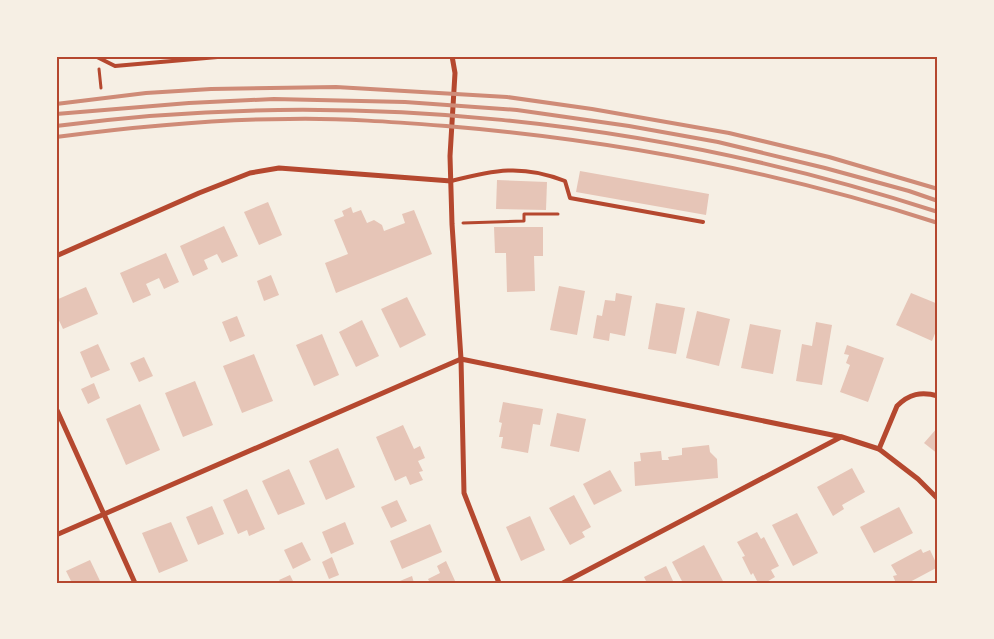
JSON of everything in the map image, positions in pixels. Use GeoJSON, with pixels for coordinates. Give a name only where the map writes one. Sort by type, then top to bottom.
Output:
{"type":"FeatureCollection","features":[{"type":"Feature","properties":{"kind":"street"},"geometry":{"type":"LineString","coordinates":[[452,56],[455,73],[450,156],[452,224],[461,359],[464,493],[499,583]]}},
{"type":"Feature","properties":{"kind":"street"},"geometry":{"type":"LineString","coordinates":[[56,256],[199,193],[250,173],[279,168],[451,181]]}},
{"type":"Feature","properties":{"kind":"street"},"geometry":{"type":"LineString","coordinates":[[56,535],[461,359],[842,437],[880,449],[918,479],[938,499]]}},
{"type":"Feature","properties":{"kind":"street"},"geometry":{"type":"LineString","coordinates":[[880,449],[897,406],[902,401],[916,393],[938,396]]}},
{"type":"Feature","properties":{"kind":"street"},"geometry":{"type":"LineString","coordinates":[[56,408],[135,583]]}},
{"type":"Feature","properties":{"kind":"street"},"geometry":{"type":"LineString","coordinates":[[563,583],[842,437]]}},
{"type":"Feature","properties":{"kind":"lane"},"geometry":{"type":"LineString","coordinates":[[95,56],[115,66],[229,56]]}},
{"type":"Feature","properties":{"kind":"lane"},"geometry":{"type":"LineString","coordinates":[[451,181],[508,170],[545,173],[565,181],[570,198],[703,222]]}},
{"type":"Feature","properties":{"kind":"path"},"geometry":{"type":"LineString","coordinates":[[100,80],[101,88]]}},
{"type":"Feature","properties":{"kind":"path"},"geometry":{"type":"LineString","coordinates":[[452,224],[524,222],[524,214],[558,214]]}},
{"type":"Feature","properties":{"kind":"building"},"geometry":{"type":"Polygon","coordinates":[[[580,171],[709,194],[706,215],[576,192],[580,171]]]}},
{"type":"Feature","properties":{"kind":"building"},"geometry":{"type":"Polygon","coordinates":[[[497,180],[547,182],[546,210],[496,209],[497,180]]]}},
{"type":"Feature","properties":{"kind":"building"},"geometry":{"type":"Polygon","coordinates":[[[268,202],[282,235],[259,245],[244,212],[268,202]]]}},
{"type":"Feature","properties":{"kind":"building"},"geometry":{"type":"Polygon","coordinates":[[[351,207],[353,213],[361,210],[367,223],[374,220],[382,225],[384,231],[405,223],[402,214],[414,210],[432,254],[336,293],[325,263],[348,254],[334,220],[344,216],[342,211],[351,207]]]}},
{"type":"Feature","properties":{"kind":"building"},"geometry":{"type":"Polygon","coordinates":[[[224,226],[238,256],[222,263],[217,254],[204,260],[208,269],[193,276],[180,246],[224,226]]]}},
{"type":"Feature","properties":{"kind":"building"},"geometry":{"type":"Polygon","coordinates":[[[494,227],[543,227],[543,256],[534,256],[535,291],[507,292],[506,253],[495,253],[494,227]]]}},
{"type":"Feature","properties":{"kind":"building"},"geometry":{"type":"Polygon","coordinates":[[[166,253],[179,282],[164,289],[159,278],[146,284],[151,295],[133,303],[120,273],[166,253]]]}},
{"type":"Feature","properties":{"kind":"building"},"geometry":{"type":"Polygon","coordinates":[[[271,275],[279,295],[264,301],[257,281],[271,275]]]}},
{"type":"Feature","properties":{"kind":"building"},"geometry":{"type":"Polygon","coordinates":[[[559,286],[585,291],[577,335],[550,330],[559,286]]]}},
{"type":"Feature","properties":{"kind":"building"},"geometry":{"type":"Polygon","coordinates":[[[86,287],[98,314],[63,329],[56,314],[56,300],[86,287]]]}},
{"type":"Feature","properties":{"kind":"building"},"geometry":{"type":"Polygon","coordinates":[[[616,293],[632,296],[625,336],[610,333],[609,341],[593,338],[597,315],[602,316],[605,300],[615,301],[616,293]]]}},
{"type":"Feature","properties":{"kind":"building"},"geometry":{"type":"Polygon","coordinates":[[[911,293],[938,304],[938,326],[932,341],[896,325],[911,293]]]}},
{"type":"Feature","properties":{"kind":"building"},"geometry":{"type":"Polygon","coordinates":[[[407,297],[426,335],[400,348],[381,309],[407,297]]]}},
{"type":"Feature","properties":{"kind":"building"},"geometry":{"type":"Polygon","coordinates":[[[656,303],[685,308],[676,354],[648,349],[656,303]]]}},
{"type":"Feature","properties":{"kind":"building"},"geometry":{"type":"Polygon","coordinates":[[[697,311],[730,319],[719,366],[686,358],[697,311]]]}},
{"type":"Feature","properties":{"kind":"building"},"geometry":{"type":"Polygon","coordinates":[[[237,316],[245,336],[230,342],[222,322],[237,316]]]}},
{"type":"Feature","properties":{"kind":"building"},"geometry":{"type":"Polygon","coordinates":[[[362,320],[379,356],[356,367],[339,332],[362,320]]]}},
{"type":"Feature","properties":{"kind":"building"},"geometry":{"type":"Polygon","coordinates":[[[816,322],[832,325],[822,385],[796,381],[802,344],[812,346],[816,322]]]}},
{"type":"Feature","properties":{"kind":"building"},"geometry":{"type":"Polygon","coordinates":[[[750,324],[781,330],[773,374],[741,368],[750,324]]]}},
{"type":"Feature","properties":{"kind":"building"},"geometry":{"type":"Polygon","coordinates":[[[322,334],[339,375],[314,386],[296,345],[322,334]]]}},
{"type":"Feature","properties":{"kind":"building"},"geometry":{"type":"Polygon","coordinates":[[[98,344],[110,370],[91,378],[80,352],[98,344]]]}},
{"type":"Feature","properties":{"kind":"building"},"geometry":{"type":"Polygon","coordinates":[[[847,345],[884,358],[868,402],[840,392],[850,365],[846,363],[849,355],[844,354],[847,345]]]}},
{"type":"Feature","properties":{"kind":"building"},"geometry":{"type":"Polygon","coordinates":[[[254,354],[273,401],[242,413],[223,366],[254,354]]]}},
{"type":"Feature","properties":{"kind":"building"},"geometry":{"type":"Polygon","coordinates":[[[144,357],[153,376],[139,382],[130,363],[144,357]]]}},
{"type":"Feature","properties":{"kind":"building"},"geometry":{"type":"Polygon","coordinates":[[[195,381],[213,425],[183,437],[165,393],[195,381]]]}},
{"type":"Feature","properties":{"kind":"building"},"geometry":{"type":"Polygon","coordinates":[[[94,383],[100,398],[88,404],[81,389],[94,383]]]}},
{"type":"Feature","properties":{"kind":"building"},"geometry":{"type":"Polygon","coordinates":[[[503,402],[543,409],[540,425],[533,424],[528,453],[501,448],[503,437],[499,437],[502,423],[499,422],[503,402]]]}},
{"type":"Feature","properties":{"kind":"building"},"geometry":{"type":"Polygon","coordinates":[[[140,404],[160,450],[126,465],[106,419],[140,404]]]}},
{"type":"Feature","properties":{"kind":"building"},"geometry":{"type":"Polygon","coordinates":[[[557,413],[586,419],[579,452],[550,446],[557,413]]]}},
{"type":"Feature","properties":{"kind":"building"},"geometry":{"type":"Polygon","coordinates":[[[403,425],[414,449],[420,446],[425,458],[418,461],[423,471],[419,472],[423,480],[410,485],[406,476],[395,481],[376,437],[403,425]]]}},
{"type":"Feature","properties":{"kind":"building"},"geometry":{"type":"Polygon","coordinates":[[[938,427],[938,454],[924,443],[938,427]]]}},
{"type":"Feature","properties":{"kind":"building"},"geometry":{"type":"Polygon","coordinates":[[[709,445],[710,452],[717,459],[718,478],[635,486],[634,462],[641,461],[640,453],[661,451],[662,460],[669,460],[668,457],[682,455],[682,448],[709,445]]]}},
{"type":"Feature","properties":{"kind":"building"},"geometry":{"type":"Polygon","coordinates":[[[338,448],[355,487],[326,500],[309,461],[338,448]]]}},
{"type":"Feature","properties":{"kind":"building"},"geometry":{"type":"Polygon","coordinates":[[[852,468],[865,492],[842,505],[844,509],[833,516],[817,487],[852,468]]]}},
{"type":"Feature","properties":{"kind":"building"},"geometry":{"type":"Polygon","coordinates":[[[289,469],[305,504],[278,515],[262,481],[289,469]]]}},
{"type":"Feature","properties":{"kind":"building"},"geometry":{"type":"Polygon","coordinates":[[[610,470],[622,491],[594,505],[583,484],[610,470]]]}},
{"type":"Feature","properties":{"kind":"building"},"geometry":{"type":"Polygon","coordinates":[[[247,489],[265,529],[249,536],[247,530],[238,534],[223,500],[247,489]]]}},
{"type":"Feature","properties":{"kind":"building"},"geometry":{"type":"Polygon","coordinates":[[[574,495],[591,527],[582,532],[585,537],[570,545],[549,508],[574,495]]]}},
{"type":"Feature","properties":{"kind":"building"},"geometry":{"type":"Polygon","coordinates":[[[397,500],[407,521],[391,528],[381,507],[397,500]]]}},
{"type":"Feature","properties":{"kind":"building"},"geometry":{"type":"Polygon","coordinates":[[[212,506],[224,534],[198,545],[186,517],[212,506]]]}},
{"type":"Feature","properties":{"kind":"building"},"geometry":{"type":"Polygon","coordinates":[[[899,507],[913,533],[874,553],[860,527],[899,507]]]}},
{"type":"Feature","properties":{"kind":"building"},"geometry":{"type":"Polygon","coordinates":[[[797,513],[818,553],[793,566],[772,525],[797,513]]]}},
{"type":"Feature","properties":{"kind":"building"},"geometry":{"type":"Polygon","coordinates":[[[530,516],[545,550],[521,561],[506,527],[530,516]]]}},
{"type":"Feature","properties":{"kind":"building"},"geometry":{"type":"Polygon","coordinates":[[[171,522],[188,561],[159,573],[142,533],[171,522]]]}},
{"type":"Feature","properties":{"kind":"building"},"geometry":{"type":"Polygon","coordinates":[[[345,522],[354,544],[331,554],[322,532],[345,522]]]}},
{"type":"Feature","properties":{"kind":"building"},"geometry":{"type":"Polygon","coordinates":[[[430,524],[442,552],[402,569],[390,541],[430,524]]]}},
{"type":"Feature","properties":{"kind":"building"},"geometry":{"type":"Polygon","coordinates":[[[757,532],[761,539],[764,537],[779,566],[771,570],[775,577],[765,583],[758,583],[753,573],[751,575],[742,557],[745,556],[737,542],[757,532]]]}},
{"type":"Feature","properties":{"kind":"building"},"geometry":{"type":"Polygon","coordinates":[[[302,542],[311,560],[293,569],[284,550],[302,542]]]}},
{"type":"Feature","properties":{"kind":"building"},"geometry":{"type":"Polygon","coordinates":[[[704,545],[724,583],[683,583],[672,562],[704,545]]]}},
{"type":"Feature","properties":{"kind":"building"},"geometry":{"type":"Polygon","coordinates":[[[921,549],[923,553],[930,550],[938,567],[908,583],[896,583],[893,576],[897,575],[891,565],[921,549]]]}},
{"type":"Feature","properties":{"kind":"building"},"geometry":{"type":"Polygon","coordinates":[[[332,557],[339,575],[329,579],[322,562],[332,557]]]}},
{"type":"Feature","properties":{"kind":"building"},"geometry":{"type":"Polygon","coordinates":[[[90,560],[101,583],[72,583],[66,571],[90,560]]]}},
{"type":"Feature","properties":{"kind":"building"},"geometry":{"type":"Polygon","coordinates":[[[446,561],[456,583],[430,583],[428,579],[440,573],[437,566],[446,561]]]}},
{"type":"Feature","properties":{"kind":"building"},"geometry":{"type":"Polygon","coordinates":[[[666,566],[674,583],[647,583],[644,577],[666,566]]]}},
{"type":"Feature","properties":{"kind":"building"},"geometry":{"type":"Polygon","coordinates":[[[290,575],[294,583],[281,583],[279,580],[290,575]]]}},
{"type":"Feature","properties":{"kind":"building"},"geometry":{"type":"Polygon","coordinates":[[[412,576],[414,583],[395,583],[412,576]]]}},
{"type":"Feature","properties":{"kind":"railway"},"geometry":{"type":"LineString","coordinates":[[56,104],[146,93],[211,89],[336,87],[507,97],[592,109],[729,133],[829,157],[938,189]]}},
{"type":"Feature","properties":{"kind":"railway"},"geometry":{"type":"LineString","coordinates":[[56,114],[189,103],[274,99],[405,102],[517,110],[629,126],[718,142],[825,168],[938,201]]}},
{"type":"Feature","properties":{"kind":"railway"},"geometry":{"type":"LineString","coordinates":[[56,126],[167,115],[278,110],[390,112],[502,120],[613,134],[723,154],[831,180],[938,212]]}},
{"type":"Feature","properties":{"kind":"railway"},"geometry":{"type":"LineString","coordinates":[[56,137],[172,124],[289,119],[387,122],[509,132],[633,149],[695,160],[817,188],[878,204],[938,223]]}}]}
